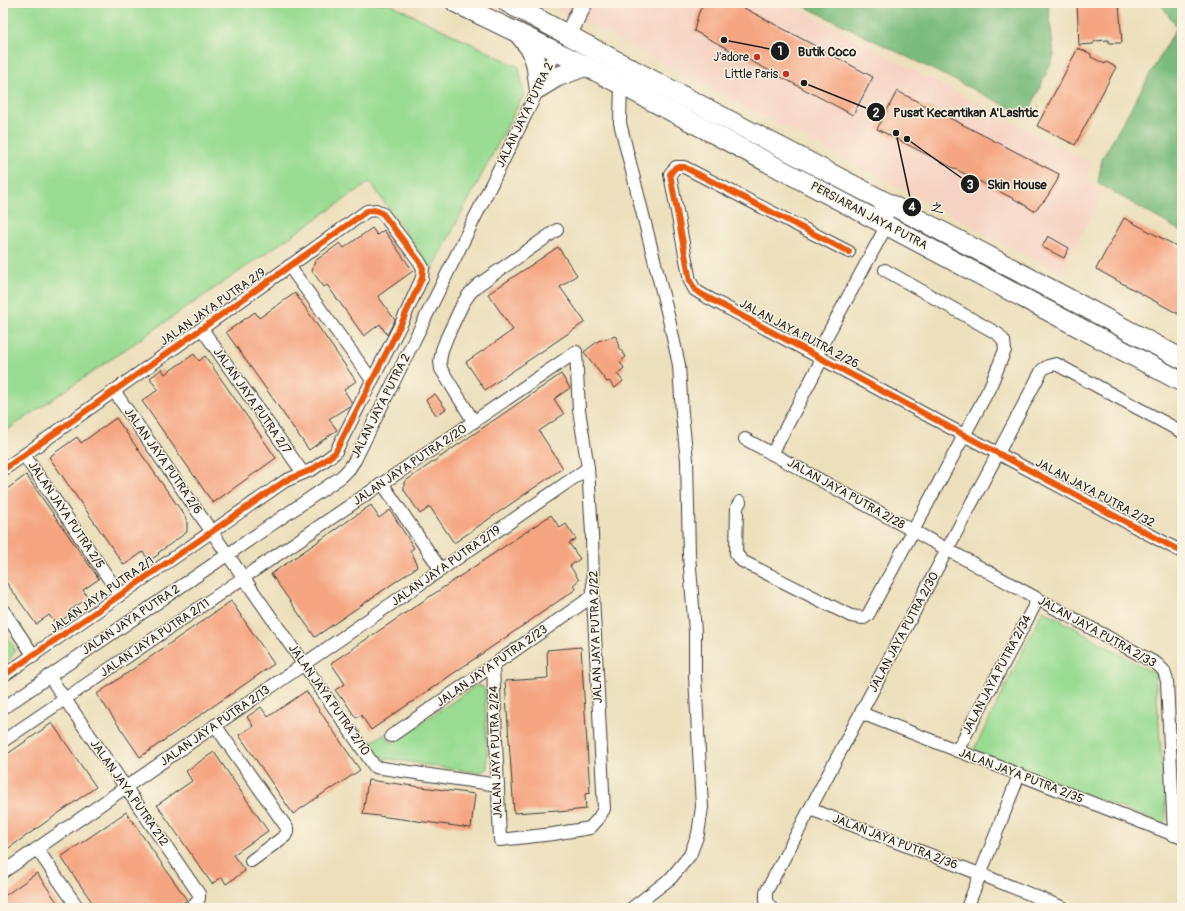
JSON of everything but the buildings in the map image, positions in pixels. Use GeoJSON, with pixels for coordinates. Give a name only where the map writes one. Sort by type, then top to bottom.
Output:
{"type":"FeatureCollection","features":[{"type":"Feature","properties":{"kind":"main road"},"geometry":{"type":"LineString","coordinates":[[456,3],[556,51]]}},
{"type":"Feature","properties":{"kind":"main road"},"geometry":{"type":"LineString","coordinates":[[514,6],[550,37],[556,51]]}},
{"type":"Feature","properties":{"kind":"main road"},"geometry":{"type":"LineString","coordinates":[[514,6],[568,35],[591,58]]}},
{"type":"Feature","properties":{"kind":"main road"},"geometry":{"type":"LineString","coordinates":[[517,32],[532,51],[536,65],[539,88],[591,58]]}},
{"type":"Feature","properties":{"kind":"main road"},"geometry":{"type":"LineString","coordinates":[[556,51],[567,45],[591,58]]}},
{"type":"Feature","properties":{"kind":"main road","name":"PERSIARAN JAYA PUTRA"},"geometry":{"type":"LineString","coordinates":[[591,58],[621,84],[1182,382]]}},
{"type":"Feature","properties":{"kind":"main road","name":"PERSIARAN JAYA PUTRA"},"geometry":{"type":"LineString","coordinates":[[591,58],[873,195],[1182,359]]}},
{"type":"Feature","properties":{"kind":"street"},"geometry":{"type":"LineString","coordinates":[[568,35],[584,3]]}},
{"type":"Feature","properties":{"kind":"street","name":"JALAN JAYA PUTRA 2"},"geometry":{"type":"LineString","coordinates":[[3,708],[341,477],[349,469],[355,460],[556,51]]}},
{"type":"Feature","properties":{"kind":"street"},"geometry":{"type":"LineString","coordinates":[[621,84],[620,123],[679,365],[687,460],[689,555],[695,632],[695,676],[702,807],[698,834],[690,855],[671,878],[632,908]]}},
{"type":"Feature","properties":{"kind":"street","name":"JALAN JAYA PUTRA 2/26"},"geometry":{"type":"LineString","coordinates":[[849,252],[684,167],[676,167],[670,174],[690,281],[695,290],[998,454]]}},
{"type":"Feature","properties":{"kind":"street"},"geometry":{"type":"LineString","coordinates":[[772,454],[819,357],[887,225],[888,217],[873,195]]}},
{"type":"Feature","properties":{"kind":"street","name":"JALAN JAYA PUTRA 2/9"},"geometry":{"type":"LineString","coordinates":[[3,470],[367,211],[376,210],[383,214],[423,268]]}},
{"type":"Feature","properties":{"kind":"street"},"geometry":{"type":"LineString","coordinates":[[474,422],[440,368],[442,350],[447,337],[470,293],[478,285],[557,230]]}},
{"type":"Feature","properties":{"kind":"street"},"geometry":{"type":"LineString","coordinates":[[289,266],[372,380]]}},
{"type":"Feature","properties":{"kind":"street","name":"JALAN JAYA PUTRA 2/1"},"geometry":{"type":"LineString","coordinates":[[3,676],[285,482],[313,468],[335,453],[402,322],[422,278],[423,268]]}},
{"type":"Feature","properties":{"kind":"street"},"geometry":{"type":"LineString","coordinates":[[740,502],[737,507],[736,553],[742,561],[851,616],[864,618],[868,615],[965,436],[990,387],[1005,350],[1004,341],[998,334],[885,270]]}},
{"type":"Feature","properties":{"kind":"street","name":"JALAN JAYA PUTRA 2/7"},"geometry":{"type":"LineString","coordinates":[[202,329],[303,473]]}},
{"type":"Feature","properties":{"kind":"street","name":"JALAN JAYA PUTRA 2/20"},"geometry":{"type":"LineString","coordinates":[[245,577],[576,352]]}},
{"type":"Feature","properties":{"kind":"street","name":"JALAN JAYA PUTRA 2/22"},"geometry":{"type":"LineString","coordinates":[[500,840],[590,828],[604,809],[593,596],[592,533],[588,468],[578,410],[576,352]]}},
{"type":"Feature","properties":{"kind":"street","name":"JALAN JAYA PUTRA 2/30"},"geometry":{"type":"LineString","coordinates":[[768,905],[766,892],[1042,370],[1048,366],[1056,364],[1182,432]]}},
{"type":"Feature","properties":{"kind":"street","name":"JALAN JAYA PUTRA 2/6"},"geometry":{"type":"LineString","coordinates":[[114,391],[213,532]]}},
{"type":"Feature","properties":{"kind":"street","name":"JALAN JAYA PUTRA 2/28"},"geometry":{"type":"LineString","coordinates":[[745,439],[947,550]]}},
{"type":"Feature","properties":{"kind":"street","name":"JALAN JAYA PUTRA 2/32"},"geometry":{"type":"LineString","coordinates":[[998,454],[1182,552]]}},
{"type":"Feature","properties":{"kind":"street","name":"JALAN JAYA PUTRA 2/5"},"geometry":{"type":"LineString","coordinates":[[24,455],[120,595]]}},
{"type":"Feature","properties":{"kind":"street","name":"JALAN JAYA PUTRA 2/19"},"geometry":{"type":"LineString","coordinates":[[304,664],[588,468]]}},
{"type":"Feature","properties":{"kind":"street"},"geometry":{"type":"LineString","coordinates":[[382,483],[441,570]]}},
{"type":"Feature","properties":{"kind":"street","name":"JALAN JAYA PUTRA 2/10"},"geometry":{"type":"LineString","coordinates":[[213,532],[375,767],[498,785]]}},
{"type":"Feature","properties":{"kind":"street","name":"JALAN JAYA PUTRA 2/33"},"geometry":{"type":"LineString","coordinates":[[947,550],[1157,664],[1164,671],[1167,681],[1178,837]]}},
{"type":"Feature","properties":{"kind":"street","name":"JALAN JAYA PUTRA 2/11"},"geometry":{"type":"LineString","coordinates":[[3,741],[245,577]]}},
{"type":"Feature","properties":{"kind":"street","name":"JALAN JAYA PUTRA 2/23"},"geometry":{"type":"LineString","coordinates":[[391,736],[593,596]]}},
{"type":"Feature","properties":{"kind":"street","name":"JALAN JAYA PUTRA 2/34"},"geometry":{"type":"LineString","coordinates":[[957,750],[1038,599]]}},
{"type":"Feature","properties":{"kind":"street"},"geometry":{"type":"LineString","coordinates":[[3,610],[34,656]]}},
{"type":"Feature","properties":{"kind":"street","name":"JALAN JAYA PUTRA 2/13"},"geometry":{"type":"LineString","coordinates":[[3,872],[304,664]]}},
{"type":"Feature","properties":{"kind":"street","name":"JALAN JAYA PUTRA 2/24"},"geometry":{"type":"LineString","coordinates":[[493,665],[500,840]]}},
{"type":"Feature","properties":{"kind":"street","name":"JALAN JAYA PUTRA 212"},"geometry":{"type":"LineString","coordinates":[[49,676],[199,894],[200,898],[190,908]]}},
{"type":"Feature","properties":{"kind":"street","name":"JALAN JAYA PUTRA 2/35"},"geometry":{"type":"LineString","coordinates":[[861,713],[1178,837]]}},
{"type":"Feature","properties":{"kind":"street"},"geometry":{"type":"LineString","coordinates":[[215,725],[287,828],[285,836],[251,861]]}},
{"type":"Feature","properties":{"kind":"street"},"geometry":{"type":"LineString","coordinates":[[967,908],[1019,775]]}},
{"type":"Feature","properties":{"kind":"street","name":"JALAN JAYA PUTRA 2/36"},"geometry":{"type":"LineString","coordinates":[[810,809],[1064,908]]}},
{"type":"Feature","properties":{"kind":"street"},"geometry":{"type":"LineString","coordinates":[[36,849],[78,908]]}},
{"type":"Feature","properties":{"kind":"shaded area","name":"Little Paris"},"geometry":{"type":"Polygon","coordinates":[[[544,3],[787,3],[1092,164],[1087,177],[1091,184],[1104,192],[1061,273],[593,26],[544,3]]]}},
{"type":"Feature","properties":{"kind":"green space"},"geometry":{"type":"Polygon","coordinates":[[[3,3],[388,3],[519,67],[524,94],[432,270],[370,182],[3,433],[3,3]]]}},
{"type":"Feature","properties":{"kind":"green space"},"geometry":{"type":"Polygon","coordinates":[[[798,3],[1048,3],[1054,56],[1027,116],[798,3]]]}},
{"type":"Feature","properties":{"kind":"green space"},"geometry":{"type":"Polygon","coordinates":[[[1160,3],[1182,3],[1182,232],[1098,183],[1102,159],[1177,27],[1160,3]]]}},
{"type":"Feature","properties":{"kind":"green space"},"geometry":{"type":"Polygon","coordinates":[[[1043,610],[1155,674],[1166,817],[1164,825],[974,750],[1043,610]]]}},
{"type":"Feature","properties":{"kind":"green space"},"geometry":{"type":"Polygon","coordinates":[[[3,630],[14,648],[14,652],[3,664],[3,630]]]}},
{"type":"Feature","properties":{"kind":"green space"},"geometry":{"type":"Polygon","coordinates":[[[477,685],[485,689],[487,768],[479,773],[383,758],[378,755],[369,744],[384,734],[392,743],[477,685]]]}},
{"type":"Feature","properties":{"kind":"cycle path"},"geometry":{"type":"LineString","coordinates":[[849,252],[684,167],[676,167],[670,174],[690,281],[695,290],[1182,552]]}},
{"type":"Feature","properties":{"kind":"cycle path"},"geometry":{"type":"LineString","coordinates":[[3,470],[367,211],[376,210],[383,214],[423,268],[422,278],[402,322],[335,453],[313,469],[285,481],[3,676]]}},
{"type":"Feature","properties":{"kind":"place","name":"Butik Coco"},"geometry":{"type":"Point","coordinates":[724,40]}},
{"type":"Feature","properties":{"kind":"place","name":"J'adore"},"geometry":{"type":"Point","coordinates":[757,57]}},
{"type":"Feature","properties":{"kind":"place","name":"Little Paris"},"geometry":{"type":"Point","coordinates":[786,74]}},
{"type":"Feature","properties":{"kind":"place","name":"Pusat Kecantikan A'Lashtic"},"geometry":{"type":"Point","coordinates":[804,83]}},
{"type":"Feature","properties":{"kind":"place","name":"之"},"geometry":{"type":"Point","coordinates":[896,133]}},
{"type":"Feature","properties":{"kind":"place","name":"Skin House"},"geometry":{"type":"Point","coordinates":[907,139]}}]}
